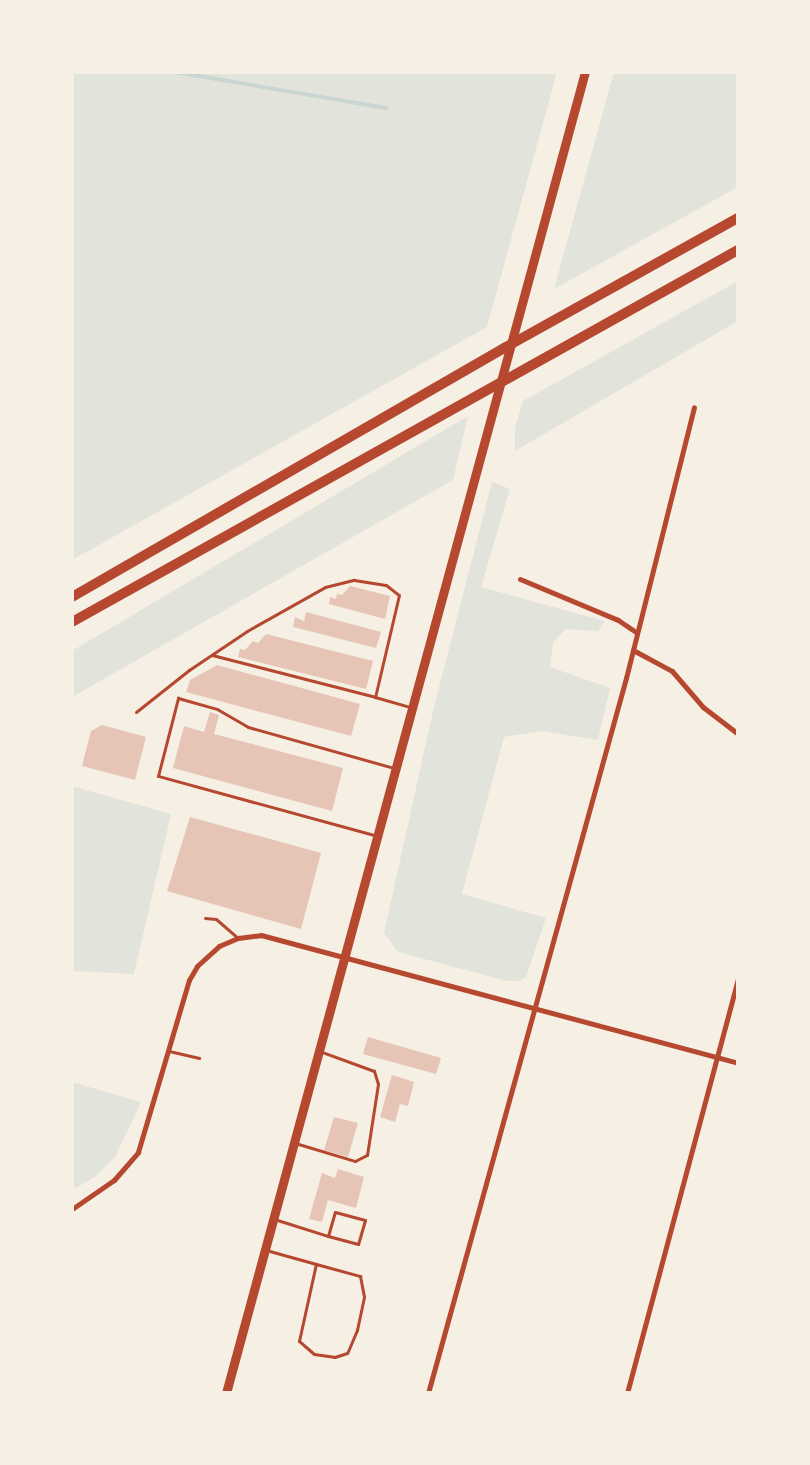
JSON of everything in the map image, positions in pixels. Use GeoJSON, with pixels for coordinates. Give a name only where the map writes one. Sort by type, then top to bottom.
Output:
{"type":"FeatureCollection","features":[{"type":"Feature","properties":{"kind":"highway"},"geometry":{"type":"LineString","coordinates":[[72,597],[506,347],[738,218]]}},
{"type":"Feature","properties":{"kind":"highway"},"geometry":{"type":"LineString","coordinates":[[72,622],[738,250]]}},
{"type":"Feature","properties":{"kind":"main road"},"geometry":{"type":"LineString","coordinates":[[226,1393],[585,72]]}},
{"type":"Feature","properties":{"kind":"street"},"geometry":{"type":"LineString","coordinates":[[428,1393],[633,650],[694,407]]}},
{"type":"Feature","properties":{"kind":"street"},"geometry":{"type":"LineString","coordinates":[[520,579],[618,620],[636,632]]}},
{"type":"Feature","properties":{"kind":"street"},"geometry":{"type":"LineString","coordinates":[[633,650],[672,671],[703,707],[738,734]]}},
{"type":"Feature","properties":{"kind":"street"},"geometry":{"type":"LineString","coordinates":[[72,1209],[114,1180],[138,1152],[197,966],[219,946],[238,938],[261,935],[738,1063]]}},
{"type":"Feature","properties":{"kind":"street"},"geometry":{"type":"LineString","coordinates":[[627,1393],[715,1057],[738,978]]}},
{"type":"Feature","properties":{"kind":"lane"},"geometry":{"type":"LineString","coordinates":[[136,712],[211,655],[325,587],[354,580],[386,585],[399,596],[375,698]]}},
{"type":"Feature","properties":{"kind":"lane"},"geometry":{"type":"LineString","coordinates":[[211,655],[411,707]]}},
{"type":"Feature","properties":{"kind":"lane"},"geometry":{"type":"LineString","coordinates":[[376,836],[158,776],[178,698],[217,709],[248,727],[394,768]]}},
{"type":"Feature","properties":{"kind":"lane"},"geometry":{"type":"LineString","coordinates":[[205,918],[216,919],[238,938]]}},
{"type":"Feature","properties":{"kind":"lane"},"geometry":{"type":"LineString","coordinates":[[169,1051],[199,1058]]}},
{"type":"Feature","properties":{"kind":"lane"},"geometry":{"type":"LineString","coordinates":[[293,1143],[355,1161],[367,1155],[378,1084],[374,1071],[318,1051]]}},
{"type":"Feature","properties":{"kind":"lane"},"geometry":{"type":"LineString","coordinates":[[273,1219],[328,1236],[358,1244],[365,1220],[334,1212],[328,1236]]}},
{"type":"Feature","properties":{"kind":"lane"},"geometry":{"type":"LineString","coordinates":[[264,1250],[360,1275],[363,1282],[362,1312],[354,1339],[347,1353],[335,1357],[314,1354],[299,1341],[316,1264]]}},
{"type":"Feature","properties":{"kind":"shaded area"},"geometry":{"type":"Polygon","coordinates":[[[72,72],[557,72],[487,327],[72,560],[72,72]]]}},
{"type":"Feature","properties":{"kind":"shaded area"},"geometry":{"type":"Polygon","coordinates":[[[614,72],[738,72],[738,187],[554,289],[614,72]]]}},
{"type":"Feature","properties":{"kind":"shaded area"},"geometry":{"type":"Polygon","coordinates":[[[738,281],[738,321],[515,451],[515,427],[523,401],[738,281]]]}},
{"type":"Feature","properties":{"kind":"shaded area"},"geometry":{"type":"Polygon","coordinates":[[[468,416],[453,480],[72,697],[72,651],[468,416]]]}},
{"type":"Feature","properties":{"kind":"shaded area"},"geometry":{"type":"Polygon","coordinates":[[[492,482],[510,489],[481,587],[605,621],[598,631],[566,629],[553,642],[550,667],[610,688],[598,740],[542,731],[504,737],[462,894],[546,918],[526,977],[520,981],[507,981],[398,952],[384,933],[433,711],[492,482]]]}},
{"type":"Feature","properties":{"kind":"shaded area"},"geometry":{"type":"Polygon","coordinates":[[[72,786],[171,814],[134,974],[72,971],[72,786]]]}},
{"type":"Feature","properties":{"kind":"shaded area"},"geometry":{"type":"Polygon","coordinates":[[[72,1082],[141,1102],[115,1157],[95,1177],[72,1190],[72,1082]]]}},
{"type":"Feature","properties":{"kind":"building"},"geometry":{"type":"Polygon","coordinates":[[[350,586],[390,596],[385,619],[329,604],[330,597],[336,599],[337,594],[342,595],[350,586]]]}},
{"type":"Feature","properties":{"kind":"building"},"geometry":{"type":"Polygon","coordinates":[[[306,612],[381,632],[376,648],[293,627],[295,617],[304,621],[306,612]]]}},
{"type":"Feature","properties":{"kind":"building"},"geometry":{"type":"Polygon","coordinates":[[[266,634],[373,661],[366,689],[238,657],[240,649],[245,650],[253,641],[258,643],[266,634]]]}},
{"type":"Feature","properties":{"kind":"building"},"geometry":{"type":"Polygon","coordinates":[[[217,665],[360,704],[351,736],[186,692],[190,680],[217,665]]]}},
{"type":"Feature","properties":{"kind":"building"},"geometry":{"type":"Polygon","coordinates":[[[210,712],[219,715],[214,734],[343,768],[332,811],[173,768],[184,726],[204,732],[210,712]]]}},
{"type":"Feature","properties":{"kind":"building"},"geometry":{"type":"Polygon","coordinates":[[[102,725],[146,737],[135,780],[82,766],[91,731],[102,725]]]}},
{"type":"Feature","properties":{"kind":"building"},"geometry":{"type":"Polygon","coordinates":[[[190,817],[321,853],[301,929],[167,891],[190,817]]]}},
{"type":"Feature","properties":{"kind":"building"},"geometry":{"type":"Polygon","coordinates":[[[368,1037],[441,1058],[436,1074],[363,1054],[368,1037]]]}},
{"type":"Feature","properties":{"kind":"building"},"geometry":{"type":"Polygon","coordinates":[[[392,1075],[414,1082],[408,1106],[400,1104],[395,1122],[380,1117],[392,1075]]]}},
{"type":"Feature","properties":{"kind":"building"},"geometry":{"type":"Polygon","coordinates":[[[334,1117],[358,1123],[348,1157],[324,1150],[334,1117]]]}},
{"type":"Feature","properties":{"kind":"building"},"geometry":{"type":"Polygon","coordinates":[[[338,1169],[364,1177],[356,1208],[328,1200],[322,1222],[309,1219],[322,1173],[335,1178],[338,1169]]]}},
{"type":"Feature","properties":{"kind":"waterway"},"geometry":{"type":"LineString","coordinates":[[175,72],[386,108]]}}]}
